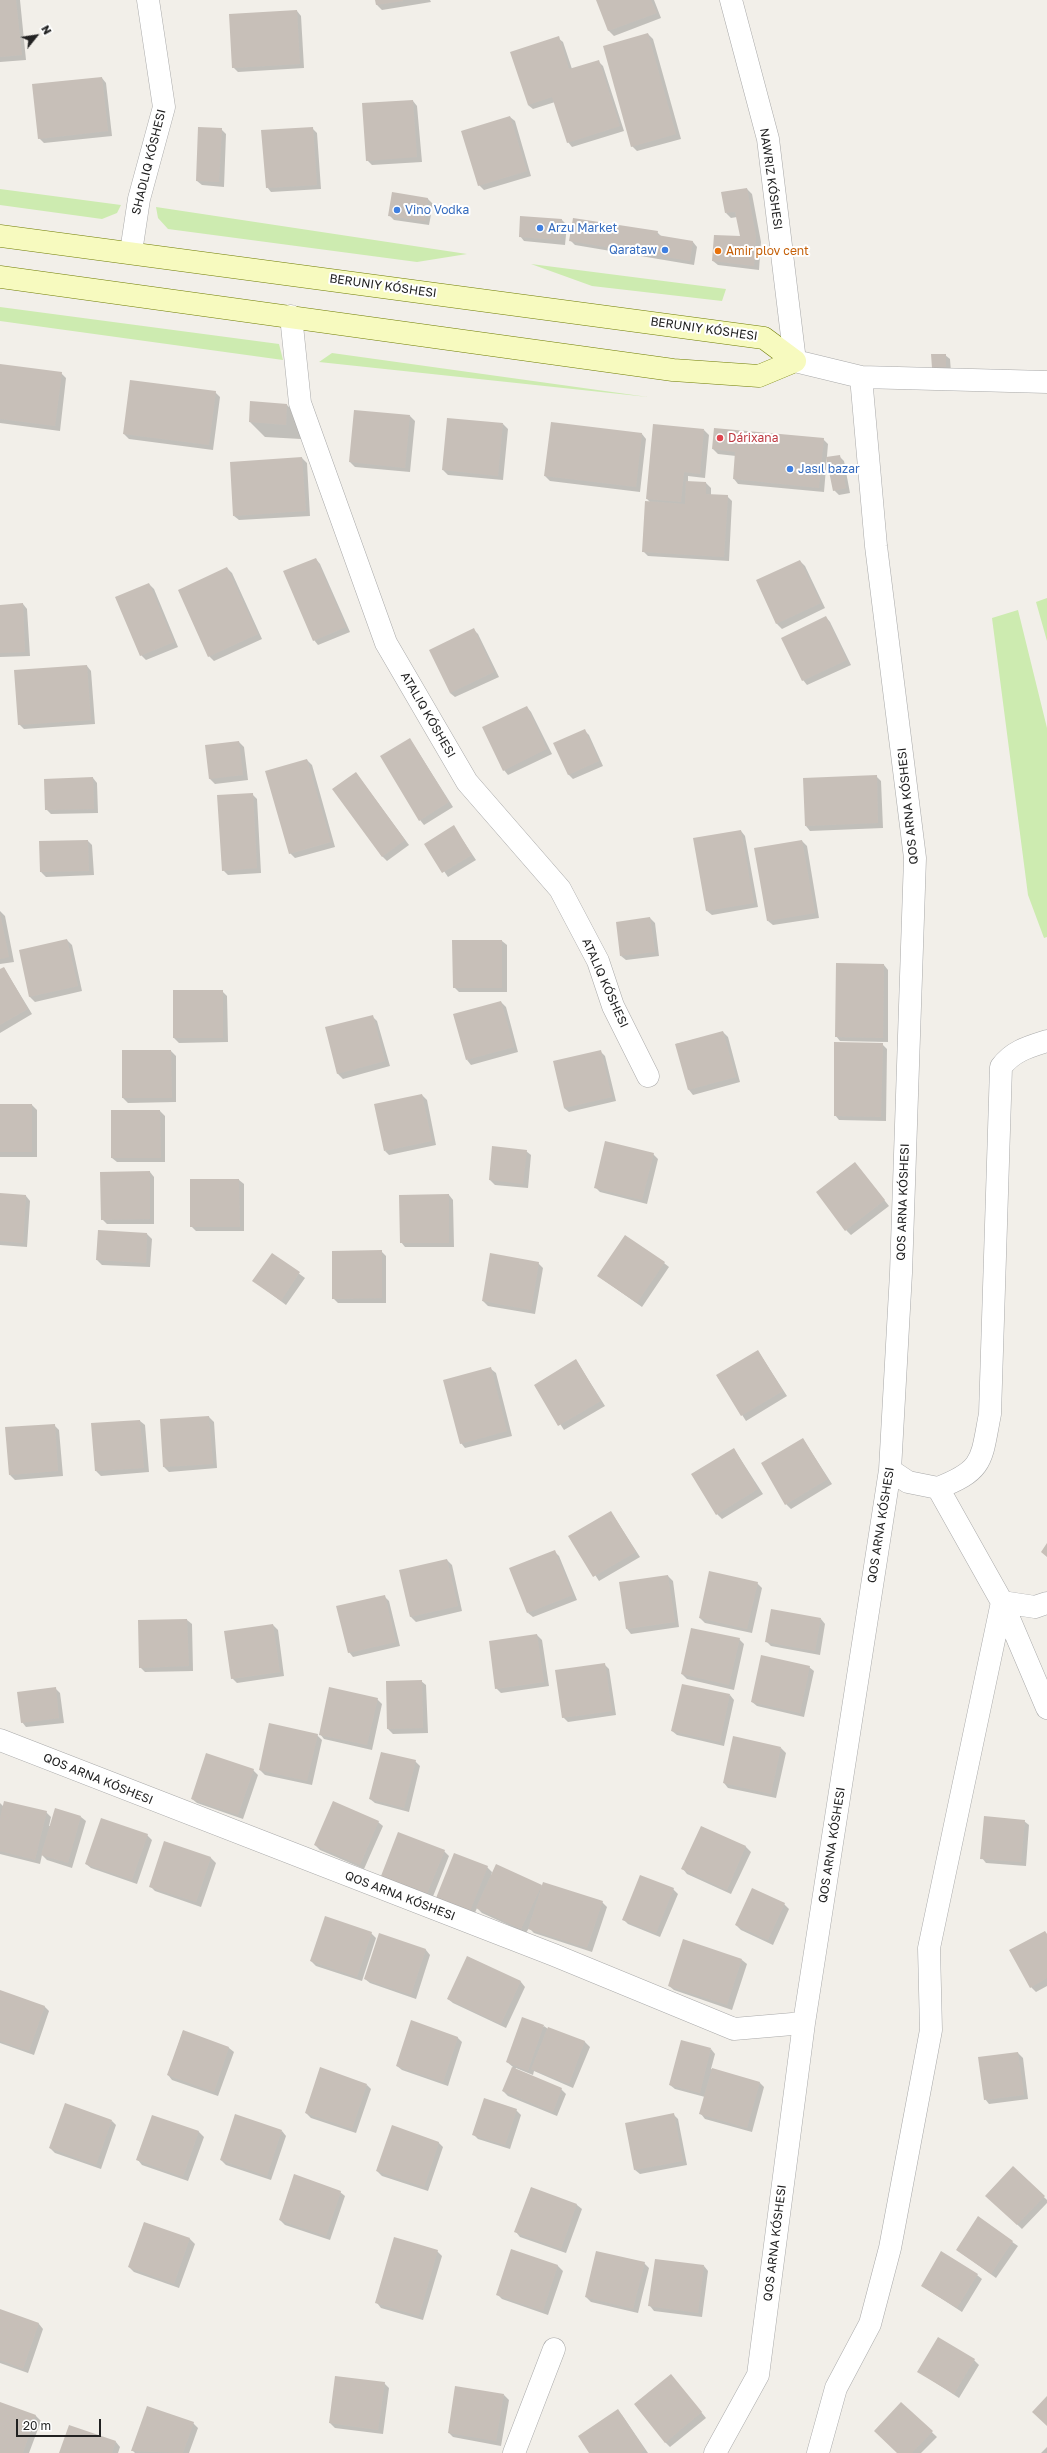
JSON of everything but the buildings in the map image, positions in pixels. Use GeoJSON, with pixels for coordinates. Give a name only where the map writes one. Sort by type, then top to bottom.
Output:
{"type":"FeatureCollection","features":[{"type":"Feature","properties":{"kind":"street"},"geometry":{"type":"LineString","coordinates":[[130,252],[138,200],[164,107],[148,0]]}},
{"type":"Feature","properties":{"kind":"street"},"geometry":{"type":"LineString","coordinates":[[731,0],[768,139],[795,361]]}},
{"type":"Feature","properties":{"kind":"street","name":"BERUNIY KÓSHESI"},"geometry":{"type":"LineString","coordinates":[[0,236],[130,252],[764,338],[795,361]]}},
{"type":"Feature","properties":{"kind":"street"},"geometry":{"type":"LineString","coordinates":[[0,277],[291,316],[673,370],[759,376],[795,361],[861,377],[1047,382]]}},
{"type":"Feature","properties":{"kind":"street"},"geometry":{"type":"LineString","coordinates":[[291,316],[300,403],[386,643],[468,782],[560,889],[598,961],[613,1006],[648,1076]]}},
{"type":"Feature","properties":{"kind":"street","name":"QOS ARNA KÓSHESI"},"geometry":{"type":"LineString","coordinates":[[715,2453],[758,2375],[804,2023],[890,1470],[900,1273],[915,858],[876,546],[861,377]]}},
{"type":"Feature","properties":{"kind":"street"},"geometry":{"type":"LineString","coordinates":[[890,1470],[908,1482],[938,1488],[962,1479],[981,1459],[990,1414],[1001,1068],[1009,1056],[1047,1041]]}},
{"type":"Feature","properties":{"kind":"street"},"geometry":{"type":"LineString","coordinates":[[938,1488],[1002,1602],[1047,1708]]}},
{"type":"Feature","properties":{"kind":"street"},"geometry":{"type":"LineString","coordinates":[[1002,1602],[1035,1606],[1047,1603]]}},
{"type":"Feature","properties":{"kind":"street"},"geometry":{"type":"LineString","coordinates":[[818,2453],[836,2388],[870,2324],[890,2248],[931,2030],[929,1948],[1002,1602]]}},
{"type":"Feature","properties":{"kind":"street","name":"QOS ARNA KÓSHESI"},"geometry":{"type":"LineString","coordinates":[[0,1740],[554,1955],[734,2029],[804,2023]]}},
{"type":"Feature","properties":{"kind":"street"},"geometry":{"type":"LineString","coordinates":[[514,2453],[554,2349]]}},
{"type":"Feature","properties":{"kind":"green space"},"geometry":{"type":"Polygon","coordinates":[[[0,189],[121,205],[117,213],[102,219],[0,205],[0,189]]]}},
{"type":"Feature","properties":{"kind":"green space"},"geometry":{"type":"Polygon","coordinates":[[[156,207],[467,254],[417,262],[168,229],[158,218],[156,207]]]}},
{"type":"Feature","properties":{"kind":"green space"},"geometry":{"type":"Polygon","coordinates":[[[531,264],[726,289],[722,301],[592,286],[531,264]]]}},
{"type":"Feature","properties":{"kind":"green space"},"geometry":{"type":"Polygon","coordinates":[[[0,307],[279,344],[283,360],[0,321],[0,307]]]}},
{"type":"Feature","properties":{"kind":"green space"},"geometry":{"type":"Polygon","coordinates":[[[332,353],[648,397],[319,362],[332,353]]]}},
{"type":"Feature","properties":{"kind":"green space"},"geometry":{"type":"Polygon","coordinates":[[[1047,598],[1047,641],[1036,602],[1047,598]]]}},
{"type":"Feature","properties":{"kind":"green space"},"geometry":{"type":"Polygon","coordinates":[[[1018,610],[1047,728],[1047,937],[1044,938],[1028,895],[992,618],[1018,610]]]}},
{"type":"Feature","properties":{"kind":"place","name":"Vino Vodka"},"geometry":{"type":"Point","coordinates":[397,210]}},
{"type":"Feature","properties":{"kind":"place","name":"Arzu Market"},"geometry":{"type":"Point","coordinates":[540,228]}},
{"type":"Feature","properties":{"kind":"place","name":"Qarataw"},"geometry":{"type":"Point","coordinates":[665,250]}},
{"type":"Feature","properties":{"kind":"place","name":"Amir plov cent"},"geometry":{"type":"Point","coordinates":[718,251]}},
{"type":"Feature","properties":{"kind":"place","name":"Dárixana"},"geometry":{"type":"Point","coordinates":[720,438]}},
{"type":"Feature","properties":{"kind":"place","name":"Jasıl bazar"},"geometry":{"type":"Point","coordinates":[790,469]}}]}
